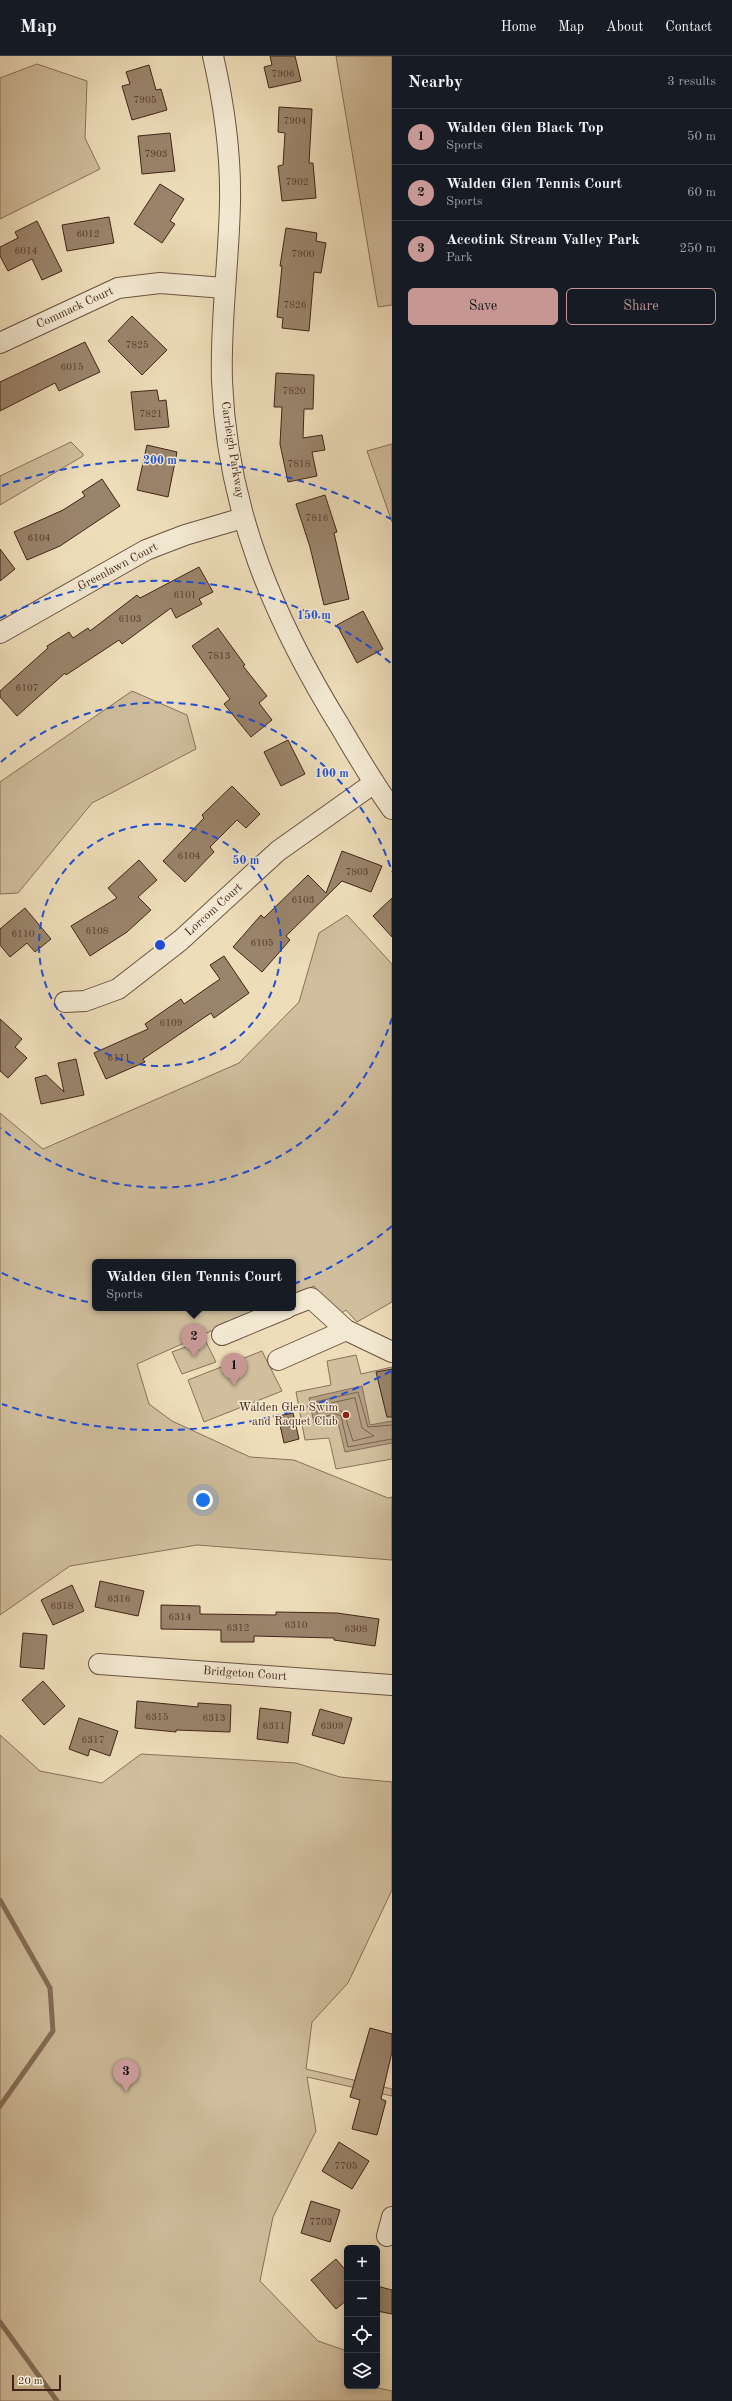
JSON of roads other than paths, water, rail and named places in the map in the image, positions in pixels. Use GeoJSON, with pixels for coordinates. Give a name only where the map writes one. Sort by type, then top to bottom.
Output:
{"type":"FeatureCollection","features":[{"type":"Feature","properties":{"kind":"street","name":"Carrleigh Parkway"},"geometry":{"type":"LineString","coordinates":[[213,56],[222,97],[229,148],[230,200],[224,288],[222,382],[225,418],[243,518],[258,564],[283,626],[316,688],[374,783],[392,809]]}},
{"type":"Feature","properties":{"kind":"street","name":"Commack Court"},"geometry":{"type":"LineString","coordinates":[[0,343],[118,288],[160,283],[224,288]]}},
{"type":"Feature","properties":{"kind":"street","name":"Greenlawn Court"},"geometry":{"type":"LineString","coordinates":[[0,633],[146,550],[185,535],[243,518]]}},
{"type":"Feature","properties":{"kind":"street","name":"Lorcom Court"},"geometry":{"type":"LineString","coordinates":[[65,1002],[85,1001],[118,988],[181,940],[278,851],[374,783]]}},
{"type":"Feature","properties":{"kind":"street"},"geometry":{"type":"LineString","coordinates":[[296,1305],[312,1298],[346,1330],[392,1352]]}},
{"type":"Feature","properties":{"kind":"street"},"geometry":{"type":"LineString","coordinates":[[222,1335],[280,1311]]}},
{"type":"Feature","properties":{"kind":"street"},"geometry":{"type":"LineString","coordinates":[[278,1360],[346,1330]]}},
{"type":"Feature","properties":{"kind":"street","name":"Bridgeton Court"},"geometry":{"type":"LineString","coordinates":[[99,1664],[392,1685]]}},
{"type":"Feature","properties":{"kind":"water"},"geometry":{"type":"Polygon","coordinates":[[[362,1386],[370,1425],[392,1421],[392,1443],[345,1452],[337,1418],[314,1423],[309,1398],[362,1386]]]}},
{"type":"Feature","properties":{"kind":"waterway"},"geometry":{"type":"LineString","coordinates":[[0,1900],[50,1988],[53,2031],[0,2106]]}},
{"type":"Feature","properties":{"kind":"waterway"},"geometry":{"type":"LineString","coordinates":[[0,2322],[57,2401]]}},
{"type":"Feature","properties":{"kind":"place","name":"Walden Glen Tennis Court"},"geometry":{"type":"Point","coordinates":[194,1357]}},
{"type":"Feature","properties":{"kind":"place","name":"Walden Glen Black Top"},"geometry":{"type":"Point","coordinates":[234,1386]}},
{"type":"Feature","properties":{"kind":"place","name":"Walden Glen Swim and Raquet Club"},"geometry":{"type":"Point","coordinates":[346,1415]}},
{"type":"Feature","properties":{"kind":"place","name":"Accotink Stream Valley Park"},"geometry":{"type":"Point","coordinates":[126,2092]}}]}
